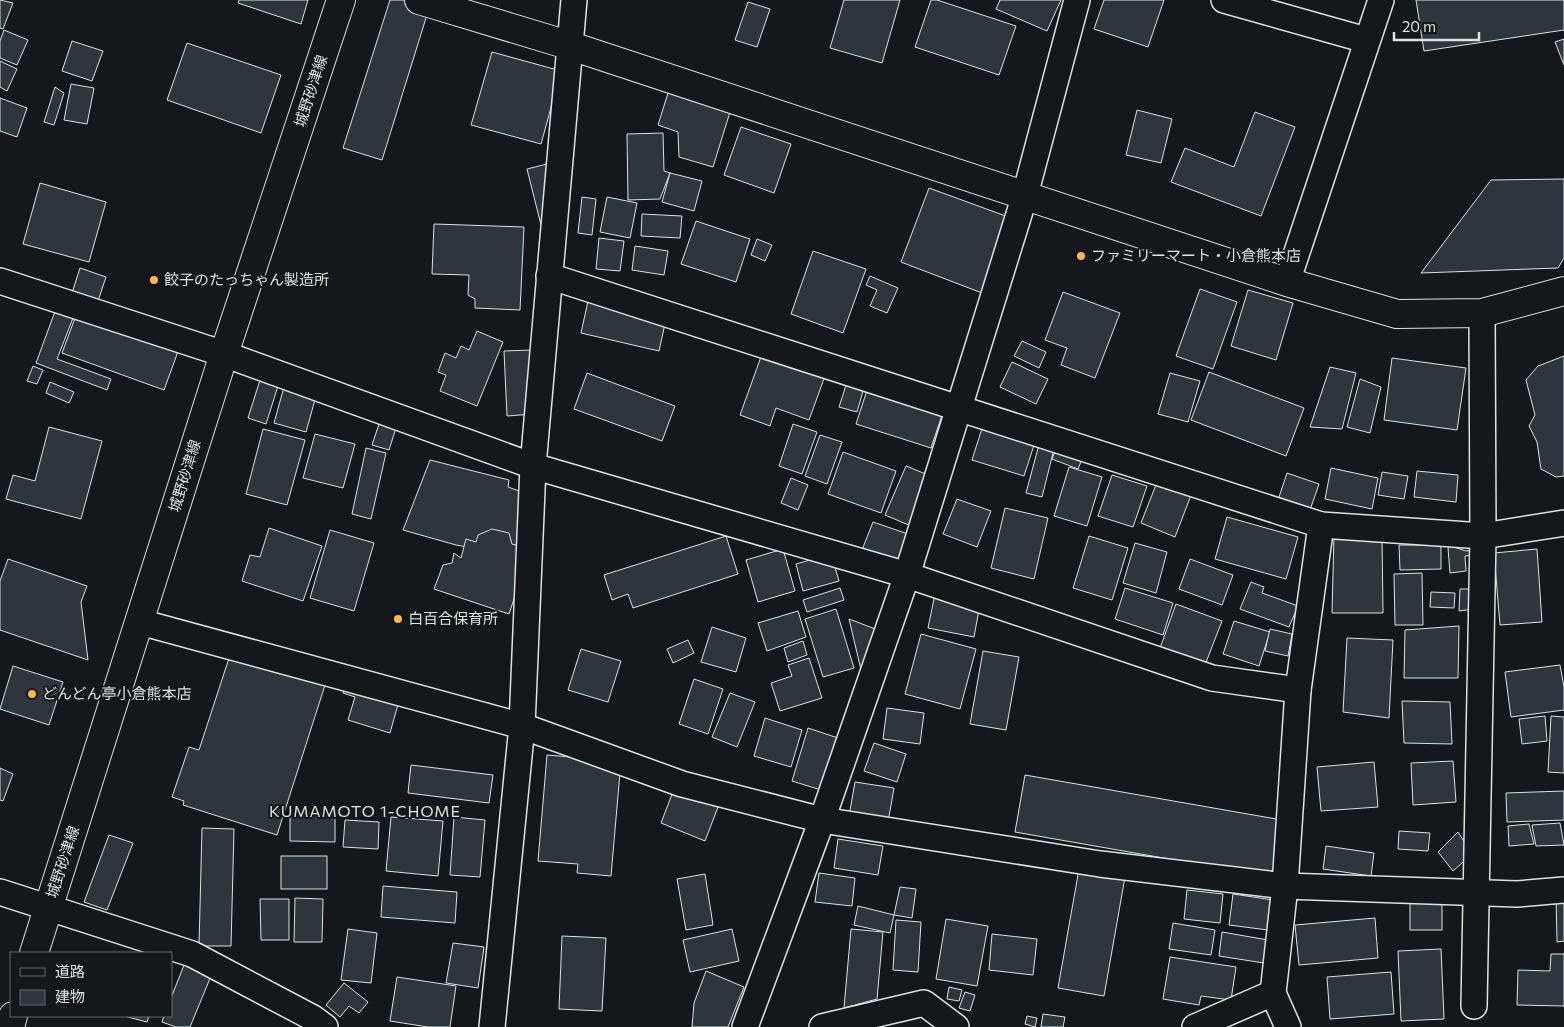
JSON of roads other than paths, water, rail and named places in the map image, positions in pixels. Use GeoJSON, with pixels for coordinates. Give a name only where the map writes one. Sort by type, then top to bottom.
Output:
{"type":"FeatureCollection","features":[{"type":"Feature","properties":{"kind":"street","name":"城野砂津線"},"geometry":{"type":"LineString","coordinates":[[34,952],[224,354],[341,0]]}},
{"type":"Feature","properties":{"kind":"street"},"geometry":{"type":"LineString","coordinates":[[419,0],[568,45],[1287,282],[1397,314],[1482,313],[1564,291]]}},
{"type":"Feature","properties":{"kind":"street"},"geometry":{"type":"LineString","coordinates":[[492,1027],[522,726],[533,466],[568,45],[574,0]]}},
{"type":"Feature","properties":{"kind":"street"},"geometry":{"type":"LineString","coordinates":[[745,1027],[822,820],[907,575],[1025,195],[1076,0]]}},
{"type":"Feature","properties":{"kind":"street"},"geometry":{"type":"LineString","coordinates":[[1224,0],[1366,40]]}},
{"type":"Feature","properties":{"kind":"street"},"geometry":{"type":"LineString","coordinates":[[1287,282],[1366,40],[1381,0]]}},
{"type":"Feature","properties":{"kind":"street"},"geometry":{"type":"LineString","coordinates":[[549,276],[1321,525],[1482,536],[1564,524]]}},
{"type":"Feature","properties":{"kind":"street"},"geometry":{"type":"LineString","coordinates":[[0,281],[224,354],[533,466],[907,575],[1212,678],[1298,690]]}},
{"type":"Feature","properties":{"kind":"street"},"geometry":{"type":"LineString","coordinates":[[1474,1006],[1482,536],[1482,313]]}},
{"type":"Feature","properties":{"kind":"street"},"geometry":{"type":"LineString","coordinates":[[1288,1027],[1273,993],[1285,886],[1298,690],[1321,525]]}},
{"type":"Feature","properties":{"kind":"street"},"geometry":{"type":"LineString","coordinates":[[140,622],[522,726],[682,784],[822,820],[1100,864],[1285,886],[1518,894],[1564,890]]}},
{"type":"Feature","properties":{"kind":"street"},"geometry":{"type":"LineString","coordinates":[[0,892],[192,954],[313,1018],[325,1027]]}},
{"type":"Feature","properties":{"kind":"street"},"geometry":{"type":"LineString","coordinates":[[1195,1027],[1273,993]]}},
{"type":"Feature","properties":{"kind":"street"},"geometry":{"type":"LineString","coordinates":[[822,1027],[924,1003],[956,1027]]}},
{"type":"Feature","properties":{"kind":"place","name":"ファミリーマート・小倉熊本店"},"geometry":{"type":"Point","coordinates":[1081,256]}},
{"type":"Feature","properties":{"kind":"place","name":"餃子のたっちゃん製造所"},"geometry":{"type":"Point","coordinates":[154,280]}},
{"type":"Feature","properties":{"kind":"place","name":"白百合保育所"},"geometry":{"type":"Point","coordinates":[398,619]}},
{"type":"Feature","properties":{"kind":"place","name":"どんどん亭小倉熊本店"},"geometry":{"type":"Point","coordinates":[32,694]}},
{"type":"Feature","properties":{"kind":"district","name":"KUMAMOTO 1-CHOME"},"geometry":{"type":"Point","coordinates":[365,811]}}]}
